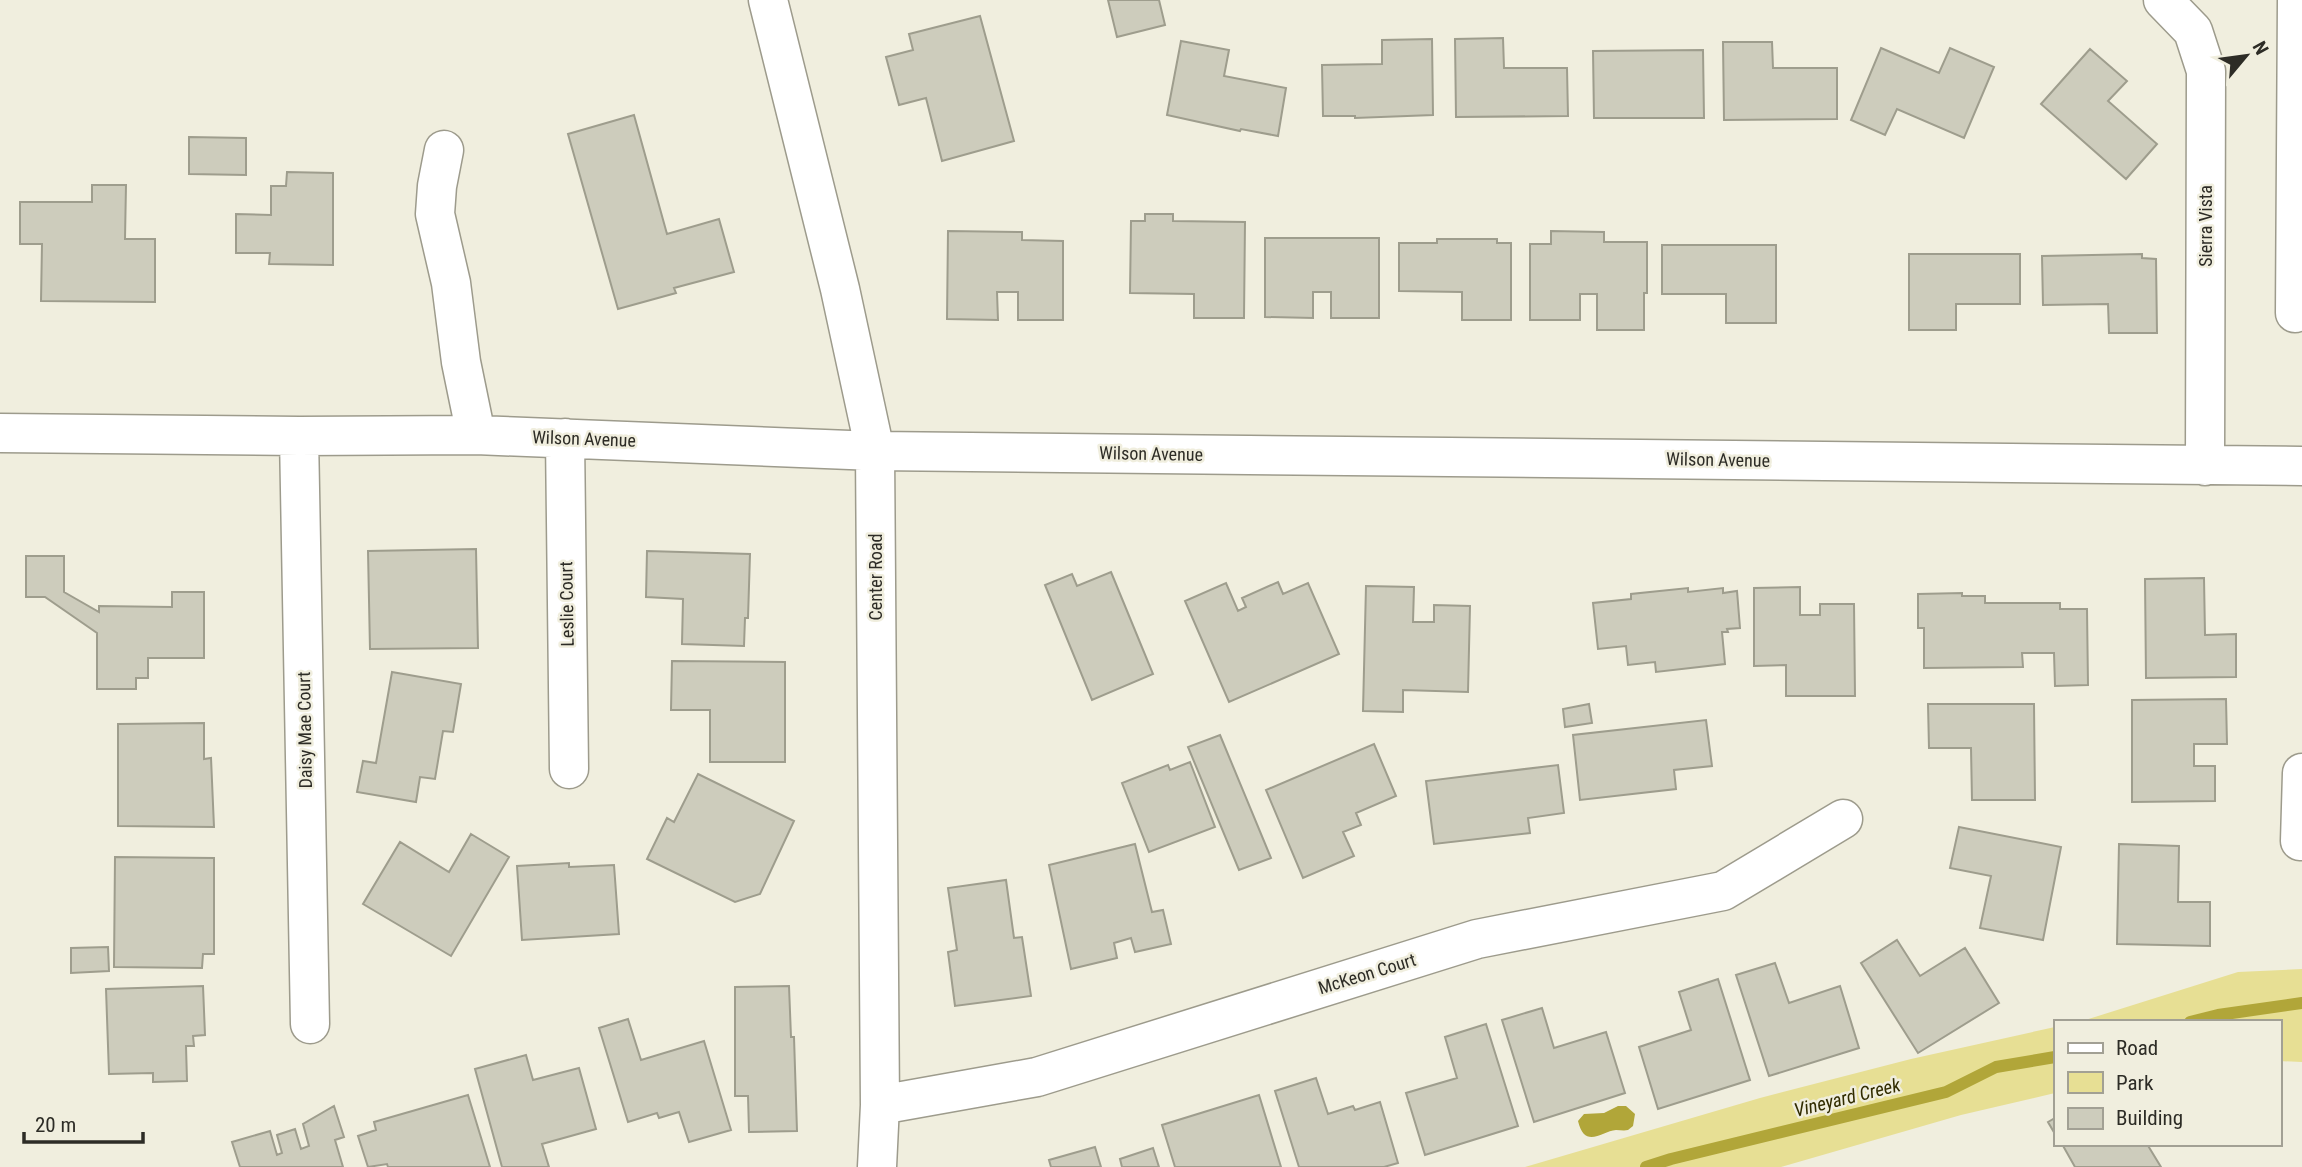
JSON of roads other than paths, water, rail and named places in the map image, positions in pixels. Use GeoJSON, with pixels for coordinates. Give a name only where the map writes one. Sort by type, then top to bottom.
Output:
{"type":"FeatureCollection","features":[{"type":"Feature","properties":{"kind":"street","name":"Center Road"},"geometry":{"type":"LineString","coordinates":[[768,0],[840,289],[876,451],[880,1105],[877,1167]]}},
{"type":"Feature","properties":{"kind":"street","name":"Sierra Vista"},"geometry":{"type":"LineString","coordinates":[[2163,0],[2193,32],[2206,71],[2205,466]]}},
{"type":"Feature","properties":{"kind":"street"},"geometry":{"type":"LineString","coordinates":[[2295,313],[2297,0]]}},
{"type":"Feature","properties":{"kind":"street"},"geometry":{"type":"LineString","coordinates":[[444,150],[435,214],[451,284],[461,362],[477,435]]}},
{"type":"Feature","properties":{"kind":"street","name":"Wilson Avenue"},"geometry":{"type":"LineString","coordinates":[[0,433],[477,435],[876,451],[2302,466]]}},
{"type":"Feature","properties":{"kind":"street","name":"Daisy Mae Court"},"geometry":{"type":"LineString","coordinates":[[299,436],[310,1024]]}},
{"type":"Feature","properties":{"kind":"street","name":"Leslie Court"},"geometry":{"type":"LineString","coordinates":[[565,438],[569,769]]}},
{"type":"Feature","properties":{"kind":"street"},"geometry":{"type":"LineString","coordinates":[[2300,841],[2302,773]]}},
{"type":"Feature","properties":{"kind":"street","name":"McKeon Court"},"geometry":{"type":"LineString","coordinates":[[880,1105],[1037,1077],[1477,939],[1723,891],[1843,819]]}},
{"type":"Feature","properties":{"kind":"waterway","name":"Vineyard Creek"},"geometry":{"type":"LineString","coordinates":[[2198,1020],[2302,1003]]}},
{"type":"Feature","properties":{"kind":"waterway","name":"Vineyard Creek"},"geometry":{"type":"LineString","coordinates":[[1646,1167],[1946,1092],[1996,1067],[2054,1057]]}}]}
